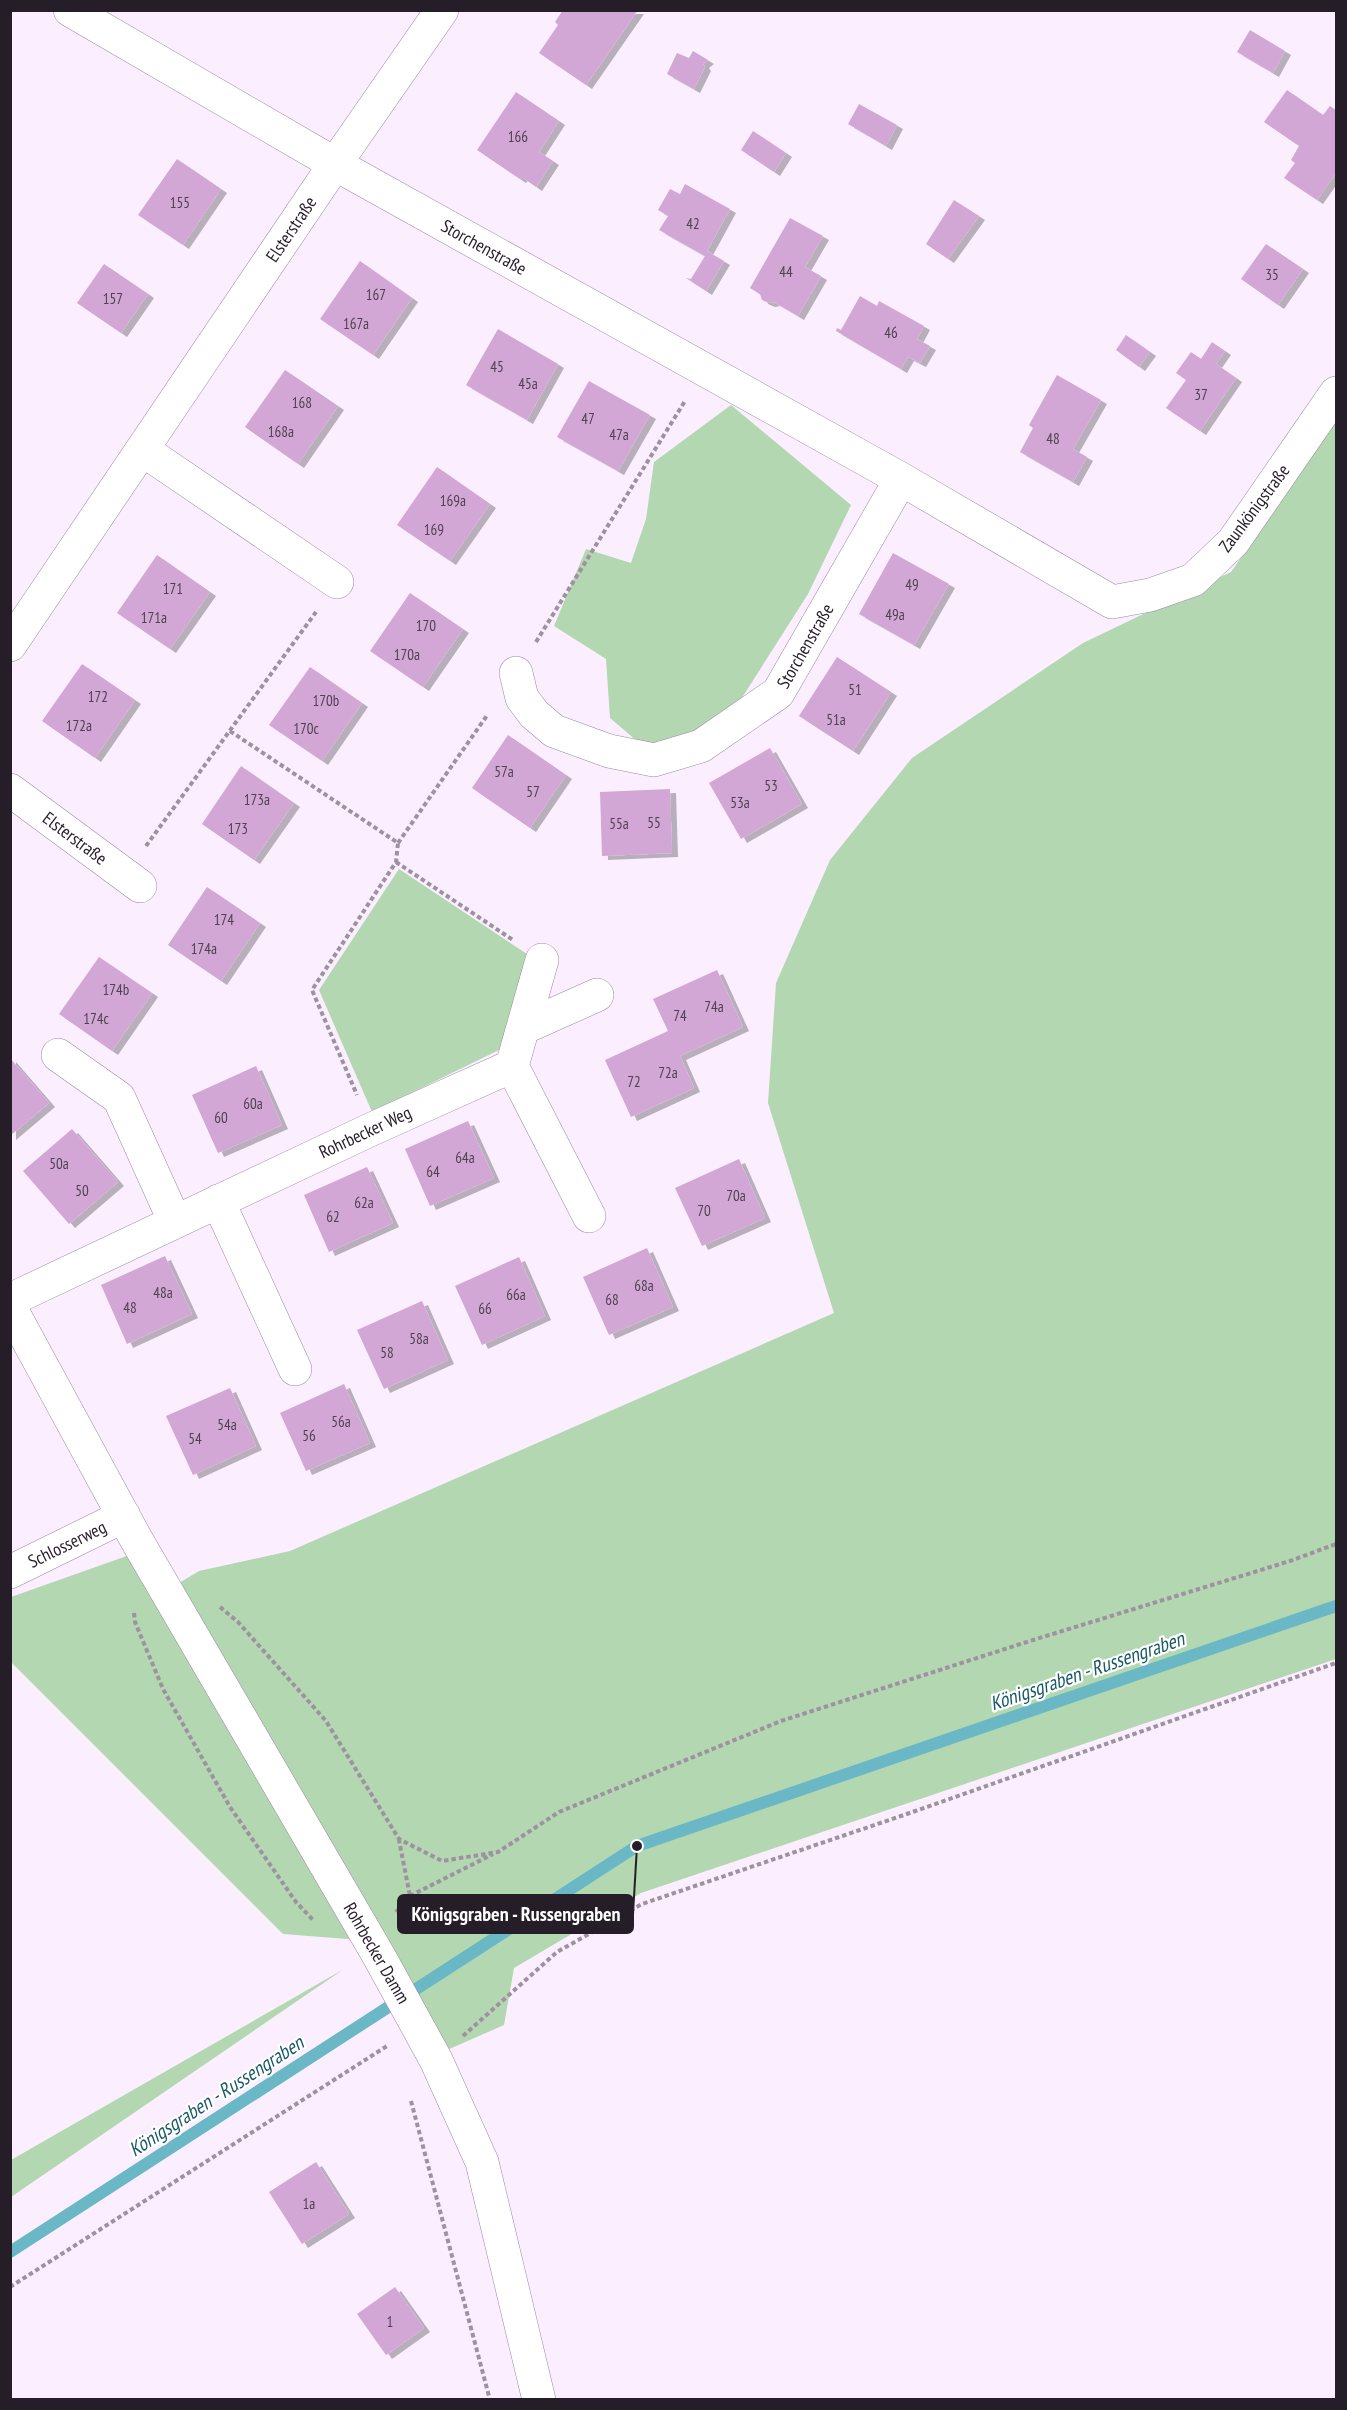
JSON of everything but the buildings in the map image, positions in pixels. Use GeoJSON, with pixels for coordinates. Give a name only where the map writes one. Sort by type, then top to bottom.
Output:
{"type":"FeatureCollection","features":[{"type":"Feature","properties":{"kind":"street","name":"Storchenstraße"},"geometry":{"type":"LineString","coordinates":[[70,10],[335,164],[901,479],[1112,602],[1150,595]]}},
{"type":"Feature","properties":{"kind":"street","name":"Elsterstraße"},"geometry":{"type":"LineString","coordinates":[[10,645],[335,164],[442,10]]}},
{"type":"Feature","properties":{"kind":"street","name":"Zaunkönigstraße"},"geometry":{"type":"LineString","coordinates":[[1150,595],[1193,580],[1233,542],[1336,393]]}},
{"type":"Feature","properties":{"kind":"street"},"geometry":{"type":"LineString","coordinates":[[143,450],[337,582]]}},
{"type":"Feature","properties":{"kind":"street","name":"Storchenstraße"},"geometry":{"type":"LineString","coordinates":[[516,673],[522,698],[534,714],[554,731],[609,751],[654,760],[701,746],[778,693],[901,479]]}},
{"type":"Feature","properties":{"kind":"street","name":"Elsterstraße"},"geometry":{"type":"LineString","coordinates":[[10,790],[132,880]]}},
{"type":"Feature","properties":{"kind":"street"},"geometry":{"type":"LineString","coordinates":[[542,960],[513,1066],[589,1216]]}},
{"type":"Feature","properties":{"kind":"street"},"geometry":{"type":"LineString","coordinates":[[523,1028],[597,994]]}},
{"type":"Feature","properties":{"kind":"street"},"geometry":{"type":"LineString","coordinates":[[58,1055],[119,1098],[175,1222]]}},
{"type":"Feature","properties":{"kind":"street","name":"Rohrbecker Weg"},"geometry":{"type":"LineString","coordinates":[[10,1300],[372,1129],[513,1066]]}},
{"type":"Feature","properties":{"kind":"street"},"geometry":{"type":"LineString","coordinates":[[218,1201],[295,1369]]}},
{"type":"Feature","properties":{"kind":"street"},"geometry":{"type":"LineString","coordinates":[[10,1307],[130,1527]]}},
{"type":"Feature","properties":{"kind":"street","name":"Schlosserweg"},"geometry":{"type":"LineString","coordinates":[[10,1572],[130,1527]]}},
{"type":"Feature","properties":{"kind":"street","name":"Rohrbecker Damm"},"geometry":{"type":"LineString","coordinates":[[130,1527],[375,1949],[436,2060],[482,2162],[539,2400]]}},
{"type":"Feature","properties":{"kind":"path"},"geometry":{"type":"LineString","coordinates":[[372,1129],[312,990],[396,862],[398,843],[516,673],[705,369]]}},
{"type":"Feature","properties":{"kind":"path"},"geometry":{"type":"LineString","coordinates":[[132,880],[230,730],[337,582]]}},
{"type":"Feature","properties":{"kind":"path"},"geometry":{"type":"LineString","coordinates":[[230,730],[398,843]]}},
{"type":"Feature","properties":{"kind":"path"},"geometry":{"type":"LineString","coordinates":[[396,862],[542,960]]}},
{"type":"Feature","properties":{"kind":"path"},"geometry":{"type":"LineString","coordinates":[[375,1949],[411,1896],[498,1851],[559,1812],[781,1721],[1033,1640],[1290,1562],[1336,1544]]}},
{"type":"Feature","properties":{"kind":"path"},"geometry":{"type":"LineString","coordinates":[[219,1607],[238,1622],[326,1721],[399,1839],[411,1896]]}},
{"type":"Feature","properties":{"kind":"path"},"geometry":{"type":"LineString","coordinates":[[134,1611],[135,1622],[163,1689],[230,1807],[296,1902],[321,1928]]}},
{"type":"Feature","properties":{"kind":"path"},"geometry":{"type":"LineString","coordinates":[[436,2060],[557,1952],[642,1904],[902,1816],[1336,1663]]}},
{"type":"Feature","properties":{"kind":"path"},"geometry":{"type":"LineString","coordinates":[[399,1839],[442,1860],[498,1851]]}},
{"type":"Feature","properties":{"kind":"path"},"geometry":{"type":"LineString","coordinates":[[10,2287],[390,2044]]}},
{"type":"Feature","properties":{"kind":"path"},"geometry":{"type":"LineString","coordinates":[[410,2095],[490,2400]]}},
{"type":"Feature","properties":{"kind":"green space"},"geometry":{"type":"Polygon","coordinates":[[[731,405],[851,505],[808,594],[738,704],[695,738],[651,753],[610,718],[606,659],[554,626],[586,549],[631,563],[646,519],[654,462],[731,405]]]}},
{"type":"Feature","properties":{"kind":"green space"},"geometry":{"type":"Polygon","coordinates":[[[1336,422],[1336,1659],[641,1893],[514,1968],[504,2025],[447,2050],[386,1942],[283,1934],[11,1663],[11,1597],[138,1552],[179,1583],[199,1571],[290,1551],[834,1313],[768,1103],[776,983],[830,860],[912,758],[1083,643],[1231,572],[1336,422]]]}},
{"type":"Feature","properties":{"kind":"green space"},"geometry":{"type":"Polygon","coordinates":[[[399,869],[533,958],[501,1049],[372,1112],[319,990],[399,869]]]}},
{"type":"Feature","properties":{"kind":"green space"},"geometry":{"type":"Polygon","coordinates":[[[344,1969],[11,2197],[11,2160],[344,1969]]]}},
{"type":"Feature","properties":{"kind":"waterway","name":"Königsgraben - Russengraben"},"geometry":{"type":"LineString","coordinates":[[10,2252],[637,1846],[1336,1606]]}},
{"type":"Feature","properties":{"kind":"place","name":"Königsgraben - Russengraben"},"geometry":{"type":"Point","coordinates":[637,1846]}}]}
